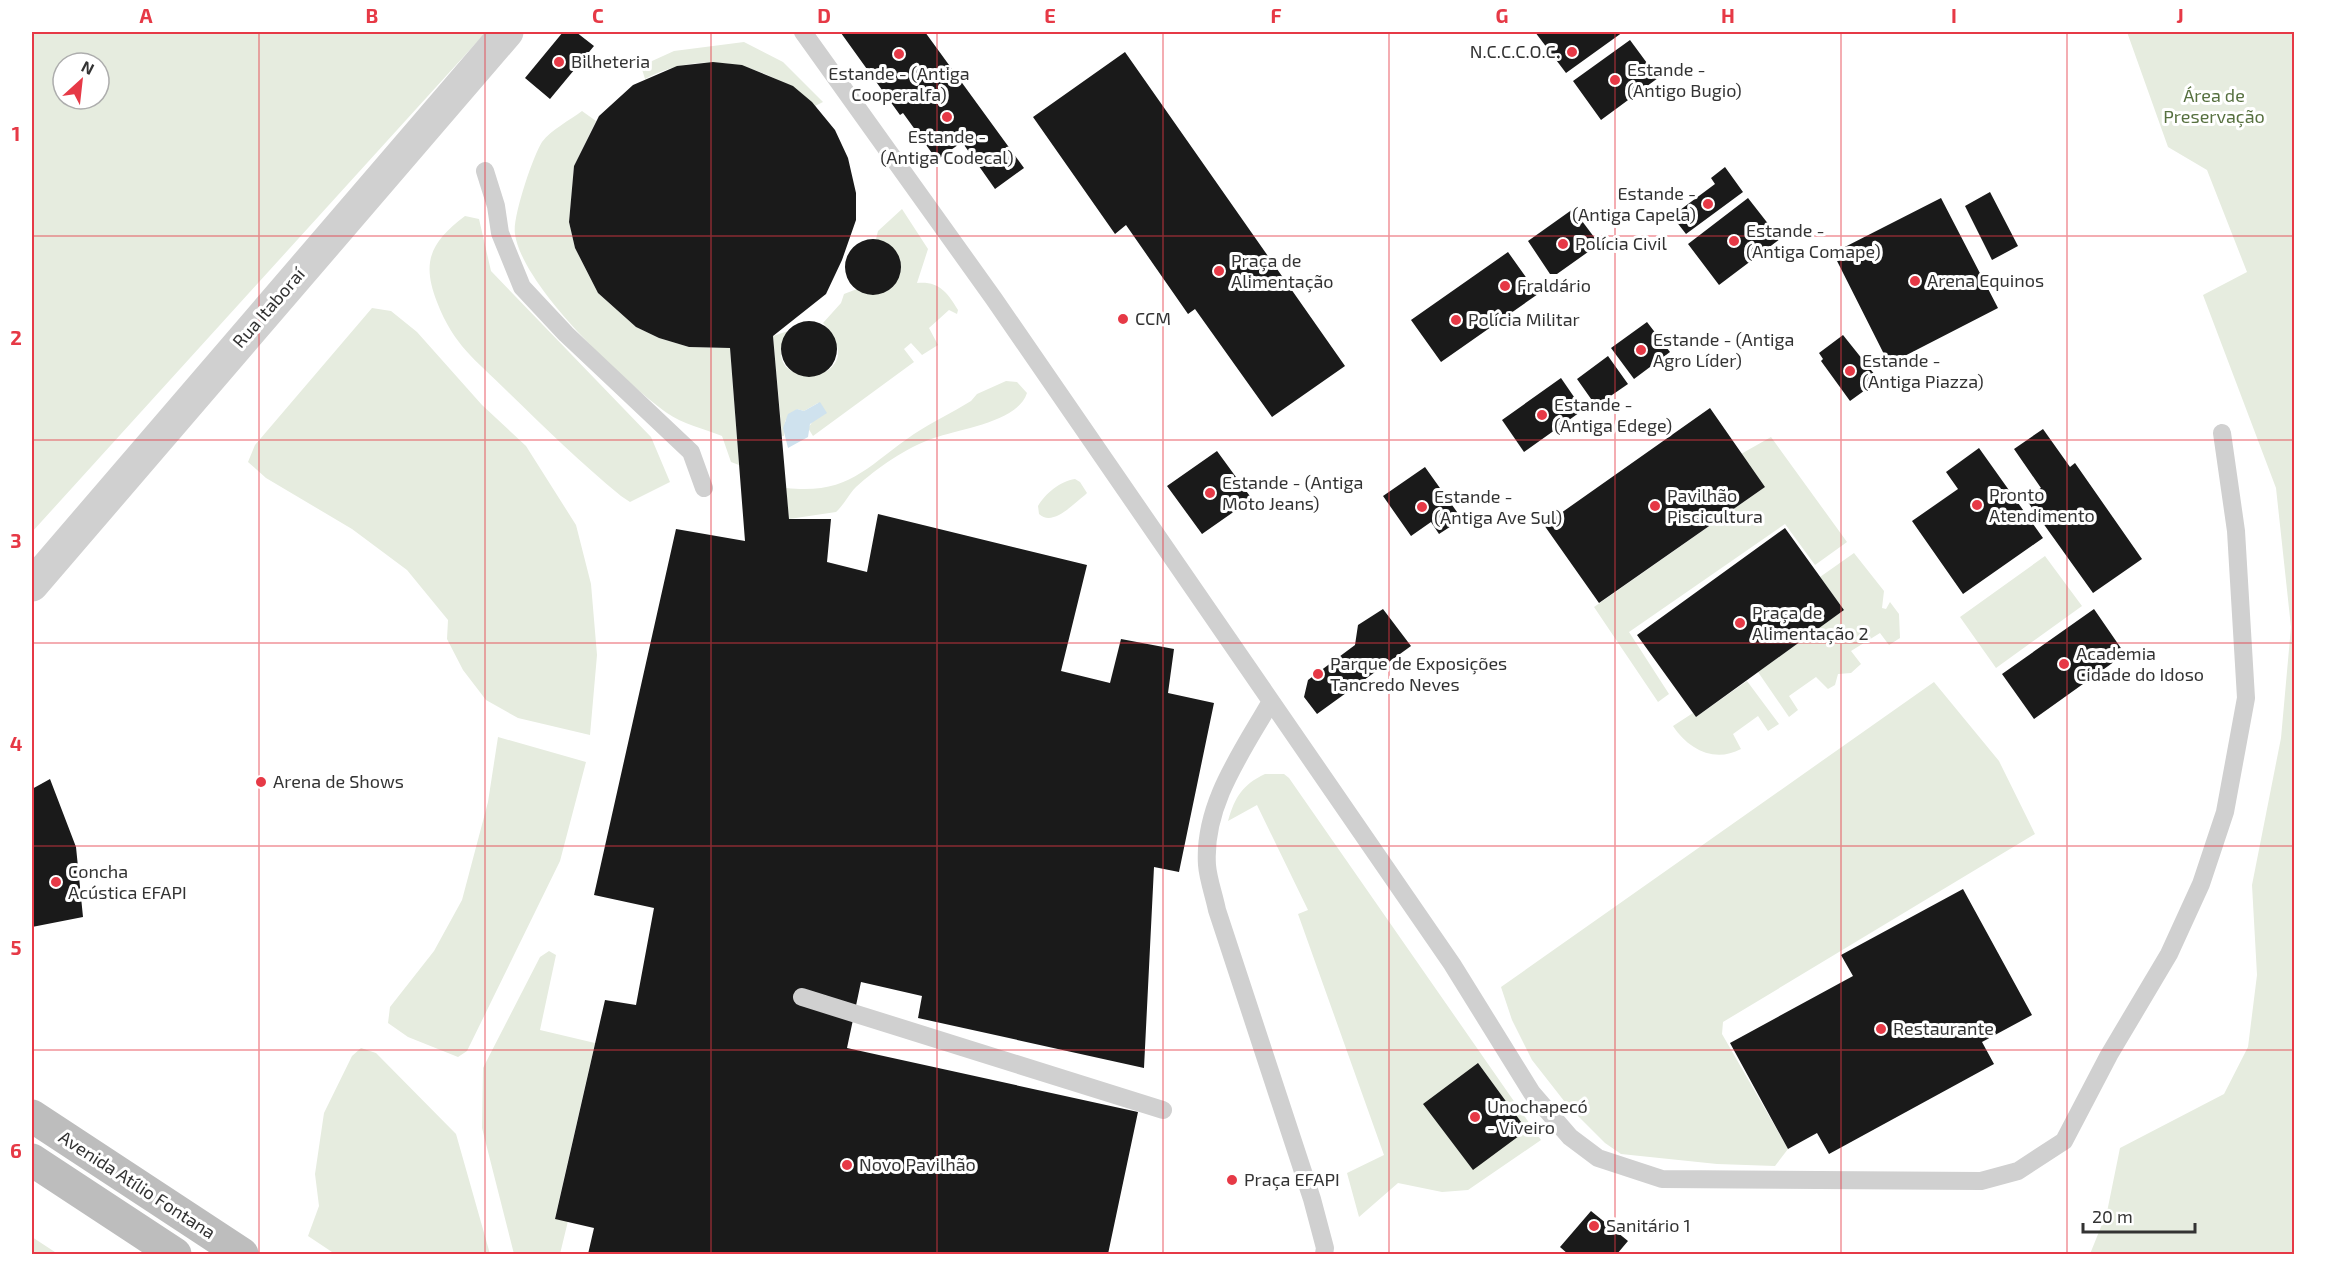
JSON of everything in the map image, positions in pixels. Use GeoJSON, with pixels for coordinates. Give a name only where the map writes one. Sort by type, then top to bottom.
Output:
{"type":"FeatureCollection","features":[{"type":"Feature","properties":{"kind":"main road","name":"Avenida Atílio Fontana"},"geometry":{"type":"LineString","coordinates":[[32,1116],[242,1254]]}},
{"type":"Feature","properties":{"kind":"main road","name":"Avenida Atílio Fontana"},"geometry":{"type":"LineString","coordinates":[[32,1160],[175,1254]]}},
{"type":"Feature","properties":{"kind":"street","name":"Rua Itaboraí"},"geometry":{"type":"LineString","coordinates":[[32,585],[507,32]]}},
{"type":"Feature","properties":{"kind":"lane"},"geometry":{"type":"LineString","coordinates":[[803,32],[994,298],[1270,704],[1452,964],[1532,1093],[1570,1137],[1598,1158],[1662,1179],[1981,1181],[2018,1170],[2064,1141],[2109,1055],[2169,954],[2201,884],[2225,812],[2246,698],[2236,531],[2222,433]]}},
{"type":"Feature","properties":{"kind":"lane"},"geometry":{"type":"LineString","coordinates":[[485,171],[496,206],[500,232],[522,287],[566,334],[691,452],[704,488]]}},
{"type":"Feature","properties":{"kind":"lane"},"geometry":{"type":"LineString","coordinates":[[1270,704],[1229,774],[1210,822],[1207,865],[1217,910],[1312,1199],[1325,1248],[1324,1254]]}},
{"type":"Feature","properties":{"kind":"lane"},"geometry":{"type":"LineString","coordinates":[[802,998],[1163,1110]]}},
{"type":"Feature","properties":{"kind":"green space"},"geometry":{"type":"Polygon","coordinates":[[[32,32],[486,32],[32,532],[32,32]]]}},
{"type":"Feature","properties":{"kind":"green space","name":"Área de Preservação"},"geometry":{"type":"Polygon","coordinates":[[[2127,32],[2294,32],[2294,1254],[2090,1254],[2107,1212],[2120,1148],[2224,1094],[2248,1047],[2257,975],[2252,885],[2281,738],[2291,627],[2276,488],[2203,295],[2247,272],[2207,170],[2168,147],[2127,32]]]}},
{"type":"Feature","properties":{"kind":"green space"},"geometry":{"type":"Polygon","coordinates":[[[744,42],[783,62],[823,102],[815,106],[776,79],[755,70],[734,65],[690,64],[668,69],[645,79],[641,66],[674,51],[744,42]]]}},
{"type":"Feature","properties":{"kind":"green space"},"geometry":{"type":"Polygon","coordinates":[[[582,111],[596,121],[574,166],[569,222],[575,248],[598,293],[636,327],[659,338],[689,347],[730,348],[739,465],[731,462],[722,436],[667,413],[648,399],[602,356],[555,305],[536,280],[522,255],[515,234],[515,226],[524,187],[534,160],[542,142],[555,129],[582,111]]]}},
{"type":"Feature","properties":{"kind":"green space"},"geometry":{"type":"Polygon","coordinates":[[[902,209],[928,249],[917,283],[931,284],[942,289],[958,310],[957,314],[949,310],[929,328],[938,345],[922,355],[911,343],[904,349],[914,362],[813,436],[808,428],[813,421],[818,403],[804,411],[797,409],[785,421],[784,436],[782,436],[773,336],[788,331],[781,352],[786,366],[798,374],[813,375],[827,370],[837,360],[837,344],[823,323],[841,303],[844,294],[857,289],[871,293],[883,292],[893,286],[898,276],[900,266],[897,255],[889,245],[876,239],[878,231],[902,209]]]}},
{"type":"Feature","properties":{"kind":"green space"},"geometry":{"type":"Polygon","coordinates":[[[465,216],[479,219],[491,271],[651,437],[670,482],[630,502],[563,445],[458,341],[437,302],[432,288],[430,264],[437,244],[453,225],[465,216]]]}},
{"type":"Feature","properties":{"kind":"green space"},"geometry":{"type":"Polygon","coordinates":[[[372,308],[391,311],[417,332],[482,405],[526,446],[576,525],[591,584],[597,655],[590,735],[518,718],[486,700],[463,670],[447,639],[448,620],[407,570],[352,529],[266,478],[248,462],[255,445],[372,308]]]}},
{"type":"Feature","properties":{"kind":"green space"},"geometry":{"type":"Polygon","coordinates":[[[1006,381],[1017,382],[1027,393],[1012,411],[1000,418],[934,438],[903,452],[856,487],[836,512],[789,519],[786,488],[808,489],[842,483],[856,476],[928,425],[971,401],[977,394],[1006,381]]]}},
{"type":"Feature","properties":{"kind":"green space"},"geometry":{"type":"Polygon","coordinates":[[[1771,437],[1847,542],[1815,565],[1785,524],[1629,632],[1669,694],[1658,702],[1594,607],[1765,487],[1741,454],[1771,437]]]}},
{"type":"Feature","properties":{"kind":"green space"},"geometry":{"type":"Polygon","coordinates":[[[1075,479],[1080,482],[1087,493],[1085,495],[1057,516],[1050,518],[1039,514],[1038,506],[1049,493],[1064,482],[1075,479]]]}},
{"type":"Feature","properties":{"kind":"green space"},"geometry":{"type":"Polygon","coordinates":[[[1854,553],[1884,591],[1882,608],[1886,609],[1890,602],[1899,614],[1900,638],[1889,645],[1880,633],[1851,651],[1861,664],[1851,673],[1838,674],[1835,685],[1828,689],[1816,677],[1789,696],[1798,710],[1789,717],[1758,672],[1844,610],[1820,577],[1854,553]]]}},
{"type":"Feature","properties":{"kind":"green space"},"geometry":{"type":"Polygon","coordinates":[[[2045,556],[2082,606],[1996,668],[1960,617],[2045,556]]]}},
{"type":"Feature","properties":{"kind":"green space"},"geometry":{"type":"Polygon","coordinates":[[[1747,681],[1779,724],[1768,731],[1758,716],[1733,734],[1741,749],[1722,755],[1703,752],[1687,742],[1673,726],[1693,713],[1696,717],[1747,681]]]}},
{"type":"Feature","properties":{"kind":"green space"},"geometry":{"type":"Polygon","coordinates":[[[1934,682],[1999,761],[2035,834],[1723,1022],[1722,1034],[1788,1149],[1775,1166],[1717,1164],[1621,1154],[1605,1143],[1568,1106],[1532,1060],[1512,1020],[1501,987],[1934,682]]]}},
{"type":"Feature","properties":{"kind":"green space"},"geometry":{"type":"Polygon","coordinates":[[[498,737],[586,762],[560,861],[467,1051],[458,1057],[408,1037],[388,1023],[390,1007],[434,951],[462,900],[488,802],[498,737]]]}},
{"type":"Feature","properties":{"kind":"green space"},"geometry":{"type":"Polygon","coordinates":[[[1265,774],[1284,774],[1289,778],[1541,1140],[1468,1190],[1442,1192],[1398,1183],[1359,1217],[1347,1173],[1384,1155],[1298,914],[1308,910],[1257,805],[1228,821],[1240,793],[1250,783],[1265,774]]]}},
{"type":"Feature","properties":{"kind":"green space"},"geometry":{"type":"Polygon","coordinates":[[[549,951],[556,955],[540,1030],[595,1043],[555,1218],[568,1221],[560,1254],[514,1254],[482,1128],[483,1068],[540,957],[549,951]]]}},
{"type":"Feature","properties":{"kind":"green space"},"geometry":{"type":"Polygon","coordinates":[[[361,1048],[376,1053],[456,1134],[490,1254],[335,1254],[308,1236],[319,1206],[315,1174],[324,1113],[352,1056],[361,1048]]]}},
{"type":"Feature","properties":{"kind":"green space"},"geometry":{"type":"Polygon","coordinates":[[[32,1237],[58,1254],[32,1254],[32,1237]]]}},
{"type":"Feature","properties":{"kind":"water"},"geometry":{"type":"Polygon","coordinates":[[[820,402],[827,413],[810,424],[808,437],[788,448],[783,428],[788,414],[797,409],[804,411],[820,402]]]}},
{"type":"Feature","properties":{"kind":"building","name":"Bilheteria"},"geometry":{"type":"Polygon","coordinates":[[[563,32],[576,32],[594,46],[550,99],[525,78],[563,32]]]}},
{"type":"Feature","properties":{"kind":"building"},"geometry":{"type":"Polygon","coordinates":[[[925,32],[1024,168],[995,189],[962,142],[937,160],[903,113],[900,115],[841,33],[925,32]]]}},
{"type":"Feature","properties":{"kind":"building","name":"N.C.C.C.O.C."},"geometry":{"type":"Polygon","coordinates":[[[1535,32],[1623,32],[1566,73],[1535,32]]]}},
{"type":"Feature","properties":{"kind":"building","name":"Estande - (Antigo Bugio)"},"geometry":{"type":"Polygon","coordinates":[[[1630,40],[1658,78],[1601,120],[1573,81],[1630,40]]]}},
{"type":"Feature","properties":{"kind":"building","name":"Praça de Alimentação"},"geometry":{"type":"Polygon","coordinates":[[[1125,52],[1345,366],[1272,417],[1195,309],[1188,314],[1126,225],[1115,234],[1033,117],[1125,52]]]}},
{"type":"Feature","properties":{"kind":"building"},"geometry":{"type":"Polygon","coordinates":[[[713,62],[742,65],[793,86],[812,102],[835,130],[848,158],[856,193],[856,220],[842,260],[826,294],[773,336],[789,519],[831,519],[827,562],[867,572],[878,514],[1087,565],[1061,671],[1110,683],[1121,639],[1174,649],[1168,693],[1214,703],[1179,872],[1154,867],[1144,1068],[918,1018],[922,996],[861,982],[847,1048],[1138,1112],[1108,1254],[588,1254],[594,1228],[555,1219],[605,1000],[636,1005],[654,908],[594,895],[676,529],[745,541],[730,348],[689,347],[659,338],[636,327],[598,293],[575,248],[569,222],[574,166],[599,116],[633,85],[677,66],[713,62]]]}},
{"type":"Feature","properties":{"kind":"building","name":"Estande - (Antiga Capela)"},"geometry":{"type":"Polygon","coordinates":[[[1725,167],[1743,192],[1686,234],[1672,216],[1715,184],[1711,178],[1725,167]]]}},
{"type":"Feature","properties":{"kind":"building"},"geometry":{"type":"Polygon","coordinates":[[[1990,192],[2018,246],[1992,260],[1965,206],[1990,192]]]}},
{"type":"Feature","properties":{"kind":"building","name":"Estande - (Antiga Comape)"},"geometry":{"type":"Polygon","coordinates":[[[1748,198],[1780,239],[1719,285],[1688,244],[1748,198]]]}},
{"type":"Feature","properties":{"kind":"building","name":"Arena Equinos"},"geometry":{"type":"Polygon","coordinates":[[[1941,198],[1998,308],[1889,364],[1833,253],[1941,198]]]}},
{"type":"Feature","properties":{"kind":"building","name":"Polícia Civil"},"geometry":{"type":"Polygon","coordinates":[[[1573,209],[1597,241],[1595,247],[1557,274],[1550,274],[1528,241],[1573,209]]]}},
{"type":"Feature","properties":{"kind":"building"},"geometry":{"type":"Polygon","coordinates":[[[873,239],[884,241],[893,247],[899,256],[901,267],[899,278],[893,287],[884,293],[873,295],[862,293],[853,287],[847,278],[845,267],[847,256],[853,247],[862,241],[873,239]]]}},
{"type":"Feature","properties":{"kind":"building","name":"Polícia Militar"},"geometry":{"type":"Polygon","coordinates":[[[1508,252],[1538,294],[1441,362],[1411,320],[1508,252]]]}},
{"type":"Feature","properties":{"kind":"building"},"geometry":{"type":"Polygon","coordinates":[[[809,321],[820,323],[829,329],[835,338],[837,349],[835,360],[829,369],[820,375],[809,377],[798,375],[789,369],[783,360],[781,349],[783,338],[789,329],[798,323],[809,321]]]}},
{"type":"Feature","properties":{"kind":"building","name":"Estande - (Antiga Agro Líder)"},"geometry":{"type":"Polygon","coordinates":[[[1647,322],[1670,352],[1634,379],[1611,348],[1647,322]]]}},
{"type":"Feature","properties":{"kind":"building","name":"Estande - (Antiga Piazza)"},"geometry":{"type":"Polygon","coordinates":[[[1843,335],[1879,380],[1850,401],[1821,361],[1823,359],[1819,353],[1843,335]]]}},
{"type":"Feature","properties":{"kind":"building"},"geometry":{"type":"Polygon","coordinates":[[[1608,356],[1628,384],[1596,406],[1577,379],[1608,356]]]}},
{"type":"Feature","properties":{"kind":"building","name":"Estande - (Antiga Edege)"},"geometry":{"type":"Polygon","coordinates":[[[1561,378],[1583,410],[1524,452],[1502,420],[1561,378]]]}},
{"type":"Feature","properties":{"kind":"building","name":"Pavilhão Piscicultura"},"geometry":{"type":"Polygon","coordinates":[[[1710,408],[1765,487],[1599,603],[1544,525],[1710,408]]]}},
{"type":"Feature","properties":{"kind":"building"},"geometry":{"type":"Polygon","coordinates":[[[2043,429],[2070,467],[2075,463],[2142,559],[2093,593],[2025,498],[2041,488],[2014,449],[2043,429]]]}},
{"type":"Feature","properties":{"kind":"building","name":"Pronto Atendimento"},"geometry":{"type":"Polygon","coordinates":[[[1979,448],[2043,538],[1963,594],[1912,521],[1958,489],[1946,472],[1979,448]]]}},
{"type":"Feature","properties":{"kind":"building","name":"Estande - (Antiga Moto Jeans)"},"geometry":{"type":"Polygon","coordinates":[[[1217,451],[1252,499],[1202,534],[1167,486],[1217,451]]]}},
{"type":"Feature","properties":{"kind":"building","name":"Estande - (Antiga Ave Sul)"},"geometry":{"type":"Polygon","coordinates":[[[1425,467],[1462,519],[1439,534],[1431,522],[1411,536],[1383,496],[1425,467]]]}},
{"type":"Feature","properties":{"kind":"building","name":"Praça de Alimentação 2"},"geometry":{"type":"Polygon","coordinates":[[[1785,528],[1844,610],[1696,717],[1637,635],[1785,528]]]}},
{"type":"Feature","properties":{"kind":"building"},"geometry":{"type":"Polygon","coordinates":[[[1383,609],[1411,646],[1317,714],[1304,697],[1308,680],[1355,645],[1358,625],[1383,609]]]}},
{"type":"Feature","properties":{"kind":"building","name":"Academia Cidade do Idoso"},"geometry":{"type":"Polygon","coordinates":[[[2094,609],[2125,654],[2034,719],[2002,674],[2094,609]]]}},
{"type":"Feature","properties":{"kind":"building","name":"Concha Acústica EFAPI"},"geometry":{"type":"Polygon","coordinates":[[[50,779],[76,847],[83,917],[32,927],[32,789],[50,779]]]}},
{"type":"Feature","properties":{"kind":"building","name":"Restaurante"},"geometry":{"type":"Polygon","coordinates":[[[1963,889],[2032,1015],[1982,1042],[1994,1064],[1829,1154],[1817,1133],[1788,1149],[1730,1043],[1853,976],[1841,955],[1963,889]]]}},
{"type":"Feature","properties":{"kind":"building","name":"Unochapecó - Viveiro"},"geometry":{"type":"Polygon","coordinates":[[[1478,1063],[1527,1130],[1473,1170],[1423,1104],[1478,1063]]]}},
{"type":"Feature","properties":{"kind":"building","name":"Sanitário 1"},"geometry":{"type":"Polygon","coordinates":[[[1591,1211],[1628,1241],[1617,1254],[1568,1254],[1560,1247],[1591,1211]]]}},
{"type":"Feature","properties":{"kind":"place","name":"N.C.C.C.O.C."},"geometry":{"type":"Point","coordinates":[1572,52]}},
{"type":"Feature","properties":{"kind":"place","name":"Estande - (Antiga Cooperalfa)"},"geometry":{"type":"Point","coordinates":[899,54]}},
{"type":"Feature","properties":{"kind":"place","name":"Bilheteria"},"geometry":{"type":"Point","coordinates":[559,62]}},
{"type":"Feature","properties":{"kind":"place","name":"Estande - (Antigo Bugio)"},"geometry":{"type":"Point","coordinates":[1615,80]}},
{"type":"Feature","properties":{"kind":"place","name":"Estande - (Antiga Codecal)"},"geometry":{"type":"Point","coordinates":[947,117]}},
{"type":"Feature","properties":{"kind":"place","name":"Estande - (Antiga Capela)"},"geometry":{"type":"Point","coordinates":[1708,204]}},
{"type":"Feature","properties":{"kind":"place","name":"Estande - (Antiga Comape)"},"geometry":{"type":"Point","coordinates":[1734,241]}},
{"type":"Feature","properties":{"kind":"place","name":"Polícia Civil"},"geometry":{"type":"Point","coordinates":[1563,244]}},
{"type":"Feature","properties":{"kind":"place","name":"Praça de Alimentação"},"geometry":{"type":"Point","coordinates":[1219,271]}},
{"type":"Feature","properties":{"kind":"place","name":"Arena Equinos"},"geometry":{"type":"Point","coordinates":[1915,281]}},
{"type":"Feature","properties":{"kind":"place","name":"Fraldário"},"geometry":{"type":"Point","coordinates":[1505,286]}},
{"type":"Feature","properties":{"kind":"place","name":"CCM"},"geometry":{"type":"Point","coordinates":[1123,319]}},
{"type":"Feature","properties":{"kind":"place","name":"Polícia Militar"},"geometry":{"type":"Point","coordinates":[1456,320]}},
{"type":"Feature","properties":{"kind":"place","name":"Estande - (Antiga Agro Líder)"},"geometry":{"type":"Point","coordinates":[1641,350]}},
{"type":"Feature","properties":{"kind":"place","name":"Estande - (Antiga Piazza)"},"geometry":{"type":"Point","coordinates":[1850,371]}},
{"type":"Feature","properties":{"kind":"place","name":"Estande - (Antiga Edege)"},"geometry":{"type":"Point","coordinates":[1542,415]}},
{"type":"Feature","properties":{"kind":"place","name":"Estande - (Antiga Moto Jeans)"},"geometry":{"type":"Point","coordinates":[1210,493]}},
{"type":"Feature","properties":{"kind":"place","name":"Pronto Atendimento"},"geometry":{"type":"Point","coordinates":[1977,505]}},
{"type":"Feature","properties":{"kind":"place","name":"Pavilhão Piscicultura"},"geometry":{"type":"Point","coordinates":[1655,506]}},
{"type":"Feature","properties":{"kind":"place","name":"Estande - (Antiga Ave Sul)"},"geometry":{"type":"Point","coordinates":[1422,507]}},
{"type":"Feature","properties":{"kind":"place","name":"Praça de Alimentação 2"},"geometry":{"type":"Point","coordinates":[1740,623]}},
{"type":"Feature","properties":{"kind":"place","name":"Academia Cidade do Idoso"},"geometry":{"type":"Point","coordinates":[2064,664]}},
{"type":"Feature","properties":{"kind":"place","name":"Parque de Exposições Tancredo Neves"},"geometry":{"type":"Point","coordinates":[1318,674]}},
{"type":"Feature","properties":{"kind":"place","name":"Arena de Shows"},"geometry":{"type":"Point","coordinates":[261,782]}},
{"type":"Feature","properties":{"kind":"place","name":"Concha Acústica EFAPI"},"geometry":{"type":"Point","coordinates":[56,882]}},
{"type":"Feature","properties":{"kind":"place","name":"Restaurante"},"geometry":{"type":"Point","coordinates":[1881,1029]}},
{"type":"Feature","properties":{"kind":"place","name":"Unochapecó - Viveiro"},"geometry":{"type":"Point","coordinates":[1475,1117]}},
{"type":"Feature","properties":{"kind":"place","name":"Novo Pavilhão"},"geometry":{"type":"Point","coordinates":[847,1165]}},
{"type":"Feature","properties":{"kind":"place","name":"Praça EFAPI"},"geometry":{"type":"Point","coordinates":[1232,1180]}},
{"type":"Feature","properties":{"kind":"place","name":"Sanitário 1"},"geometry":{"type":"Point","coordinates":[1594,1226]}}]}
